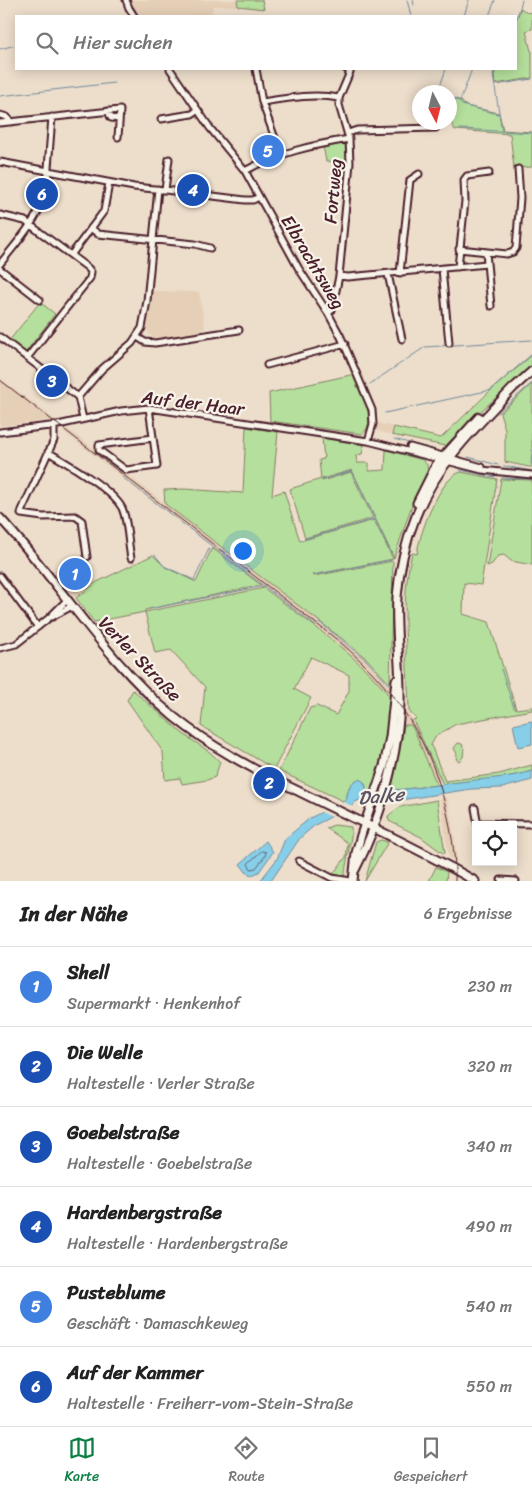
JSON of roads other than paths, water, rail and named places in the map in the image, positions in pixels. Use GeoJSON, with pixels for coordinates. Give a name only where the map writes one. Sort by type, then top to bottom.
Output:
{"type":"FeatureCollection","features":[{"type":"Feature","properties":{"kind":"main road"},"geometry":{"type":"LineString","coordinates":[[355,870],[363,855],[382,801],[397,734],[400,695],[397,597],[405,549],[416,516],[445,458],[532,371]]}},
{"type":"Feature","properties":{"kind":"main road","name":"Verler Straße"},"geometry":{"type":"LineString","coordinates":[[0,518],[124,670],[148,694],[202,738],[228,755],[436,859],[475,881]]}},
{"type":"Feature","properties":{"kind":"main road"},"geometry":{"type":"LineString","coordinates":[[352,881],[356,853],[377,790],[390,737],[398,648]]}},
{"type":"Feature","properties":{"kind":"street"},"geometry":{"type":"LineString","coordinates":[[126,0],[128,8],[133,15]]}},
{"type":"Feature","properties":{"kind":"street","name":"Elbrachtsweg"},"geometry":{"type":"LineString","coordinates":[[171,70],[198,110],[245,170],[299,269],[346,344],[372,410],[373,424],[368,441]]}},
{"type":"Feature","properties":{"kind":"street"},"geometry":{"type":"LineString","coordinates":[[256,70],[262,102],[281,154]]}},
{"type":"Feature","properties":{"kind":"street"},"geometry":{"type":"LineString","coordinates":[[262,102],[308,96],[339,98],[348,70]]}},
{"type":"Feature","properties":{"kind":"street","name":"Fortweg"},"geometry":{"type":"LineString","coordinates":[[328,313],[332,310],[339,276],[350,163],[348,136],[339,105],[339,98]]}},
{"type":"Feature","properties":{"kind":"street"},"geometry":{"type":"LineString","coordinates":[[0,123],[120,110],[118,137]]}},
{"type":"Feature","properties":{"kind":"street"},"geometry":{"type":"LineString","coordinates":[[162,119],[192,114],[198,110]]}},
{"type":"Feature","properties":{"kind":"street"},"geometry":{"type":"LineString","coordinates":[[108,111],[111,118],[119,120]]}},
{"type":"Feature","properties":{"kind":"street"},"geometry":{"type":"LineString","coordinates":[[0,116],[7,117],[11,122]]}},
{"type":"Feature","properties":{"kind":"street"},"geometry":{"type":"LineString","coordinates":[[0,264],[42,207],[49,177],[52,117]]}},
{"type":"Feature","properties":{"kind":"street"},"geometry":{"type":"LineString","coordinates":[[245,170],[281,154],[348,136],[357,130],[412,129]]}},
{"type":"Feature","properties":{"kind":"street"},"geometry":{"type":"LineString","coordinates":[[165,190],[169,159]]}},
{"type":"Feature","properties":{"kind":"street"},"geometry":{"type":"LineString","coordinates":[[0,162],[109,183],[158,190],[245,200],[253,200],[259,197]]}},
{"type":"Feature","properties":{"kind":"street"},"geometry":{"type":"LineString","coordinates":[[459,249],[507,254],[513,252],[516,248],[520,198],[518,169]]}},
{"type":"Feature","properties":{"kind":"street"},"geometry":{"type":"LineString","coordinates":[[400,273],[410,180],[419,174]]}},
{"type":"Feature","properties":{"kind":"street"},"geometry":{"type":"LineString","coordinates":[[458,267],[465,200],[464,180],[467,176],[489,174]]}},
{"type":"Feature","properties":{"kind":"street"},"geometry":{"type":"LineString","coordinates":[[71,255],[104,211],[109,183]]}},
{"type":"Feature","properties":{"kind":"street"},"geometry":{"type":"LineString","coordinates":[[78,397],[102,369],[137,337],[142,328],[147,301],[158,190]]}},
{"type":"Feature","properties":{"kind":"street"},"geometry":{"type":"LineString","coordinates":[[0,215],[25,221],[90,270],[91,275],[27,358]]}},
{"type":"Feature","properties":{"kind":"street"},"geometry":{"type":"LineString","coordinates":[[91,228],[98,234],[152,239],[210,248]]}},
{"type":"Feature","properties":{"kind":"street"},"geometry":{"type":"LineString","coordinates":[[486,252],[491,306]]}},
{"type":"Feature","properties":{"kind":"street"},"geometry":{"type":"LineString","coordinates":[[339,276],[388,274],[487,264]]}},
{"type":"Feature","properties":{"kind":"street"},"geometry":{"type":"LineString","coordinates":[[0,269],[40,300]]}},
{"type":"Feature","properties":{"kind":"street"},"geometry":{"type":"LineString","coordinates":[[442,269],[448,344]]}},
{"type":"Feature","properties":{"kind":"street"},"geometry":{"type":"LineString","coordinates":[[388,274],[402,339]]}},
{"type":"Feature","properties":{"kind":"street"},"geometry":{"type":"LineString","coordinates":[[137,337],[146,342],[155,343],[239,330]]}},
{"type":"Feature","properties":{"kind":"street"},"geometry":{"type":"LineString","coordinates":[[0,337],[78,397],[83,420]]}},
{"type":"Feature","properties":{"kind":"street"},"geometry":{"type":"LineString","coordinates":[[267,365],[346,344]]}},
{"type":"Feature","properties":{"kind":"street"},"geometry":{"type":"LineString","coordinates":[[149,408],[157,466],[126,470],[99,450],[99,445],[153,438]]}},
{"type":"Feature","properties":{"kind":"street","name":"Auf der Haar"},"geometry":{"type":"LineString","coordinates":[[0,432],[54,426],[121,411],[149,408],[402,446],[496,471],[532,475]]}},
{"type":"Feature","properties":{"kind":"street"},"geometry":{"type":"LineString","coordinates":[[54,426],[54,440],[21,514],[43,517],[75,516],[80,518],[87,557]]}},
{"type":"Feature","properties":{"kind":"street"},"geometry":{"type":"LineString","coordinates":[[48,452],[86,476],[119,504],[123,514],[131,558]]}},
{"type":"Feature","properties":{"kind":"street"},"geometry":{"type":"LineString","coordinates":[[0,576],[38,627]]}},
{"type":"Feature","properties":{"kind":"street"},"geometry":{"type":"LineString","coordinates":[[0,648],[16,644],[69,603]]}},
{"type":"Feature","properties":{"kind":"street"},"geometry":{"type":"LineString","coordinates":[[475,808],[477,821]]}},
{"type":"Feature","properties":{"kind":"street"},"geometry":{"type":"LineString","coordinates":[[517,824],[532,824]]}},
{"type":"Feature","properties":{"kind":"street"},"geometry":{"type":"LineString","coordinates":[[299,861],[332,878],[352,881]]}},
{"type":"Feature","properties":{"kind":"street"},"geometry":{"type":"LineString","coordinates":[[501,880],[516,881]]}},
{"type":"Feature","properties":{"kind":"water"},"geometry":{"type":"Polygon","coordinates":[[[532,721],[532,744],[518,747],[513,725],[532,721]]]}},
{"type":"Feature","properties":{"kind":"water","name":"Dalke"},"geometry":{"type":"Polygon","coordinates":[[[532,771],[532,780],[502,788],[471,789],[407,799],[362,799],[315,825],[300,838],[271,881],[260,881],[277,859],[285,839],[310,818],[346,800],[348,790],[356,780],[359,779],[364,782],[367,790],[382,791],[508,776],[532,771]]]}},
{"type":"Feature","properties":{"kind":"water"},"geometry":{"type":"Polygon","coordinates":[[[266,841],[273,852],[259,872],[252,875],[247,873],[240,864],[266,841]]]}},
{"type":"Feature","properties":{"kind":"waterway"},"geometry":{"type":"LineString","coordinates":[[407,0],[411,15]]}},
{"type":"Feature","properties":{"kind":"waterway"},"geometry":{"type":"LineString","coordinates":[[413,0],[414,5]]}},
{"type":"Feature","properties":{"kind":"waterway"},"geometry":{"type":"LineString","coordinates":[[464,15],[469,0]]}},
{"type":"Feature","properties":{"kind":"waterway"},"geometry":{"type":"LineString","coordinates":[[489,15],[495,0]]}},
{"type":"Feature","properties":{"kind":"waterway"},"geometry":{"type":"LineString","coordinates":[[519,11],[522,0]]}},
{"type":"Feature","properties":{"kind":"waterway"},"geometry":{"type":"LineString","coordinates":[[517,16],[519,11]]}},
{"type":"Feature","properties":{"kind":"waterway"},"geometry":{"type":"LineString","coordinates":[[0,49],[15,45]]}},
{"type":"Feature","properties":{"kind":"waterway"},"geometry":{"type":"LineString","coordinates":[[440,85],[446,70]]}},
{"type":"Feature","properties":{"kind":"waterway"},"geometry":{"type":"LineString","coordinates":[[472,70],[460,101],[462,105],[498,114]]}},
{"type":"Feature","properties":{"kind":"waterway"},"geometry":{"type":"LineString","coordinates":[[495,70],[493,75],[502,131]]}},
{"type":"Feature","properties":{"kind":"waterway"},"geometry":{"type":"LineString","coordinates":[[496,85],[532,79]]}},
{"type":"Feature","properties":{"kind":"waterway"},"geometry":{"type":"LineString","coordinates":[[0,96],[114,83]]}},
{"type":"Feature","properties":{"kind":"waterway"},"geometry":{"type":"LineString","coordinates":[[460,129],[532,133]]}},
{"type":"Feature","properties":{"kind":"waterway"},"geometry":{"type":"LineString","coordinates":[[0,158],[44,167]]}},
{"type":"Feature","properties":{"kind":"waterway"},"geometry":{"type":"LineString","coordinates":[[51,168],[114,180]]}},
{"type":"Feature","properties":{"kind":"waterway"},"geometry":{"type":"LineString","coordinates":[[370,384],[425,347],[532,340]]}},
{"type":"Feature","properties":{"kind":"waterway"},"geometry":{"type":"LineString","coordinates":[[385,413],[491,390],[532,354]]}},
{"type":"Feature","properties":{"kind":"waterway"},"geometry":{"type":"LineString","coordinates":[[498,413],[532,383]]}},
{"type":"Feature","properties":{"kind":"waterway"},"geometry":{"type":"LineString","coordinates":[[394,439],[432,449]]}},
{"type":"Feature","properties":{"kind":"waterway"},"geometry":{"type":"LineString","coordinates":[[531,464],[532,449]]}},
{"type":"Feature","properties":{"kind":"waterway"},"geometry":{"type":"LineString","coordinates":[[395,452],[423,459]]}},
{"type":"Feature","properties":{"kind":"waterway"},"geometry":{"type":"LineString","coordinates":[[468,457],[498,465]]}},
{"type":"Feature","properties":{"kind":"waterway"},"geometry":{"type":"LineString","coordinates":[[504,466],[532,471]]}},
{"type":"Feature","properties":{"kind":"waterway"},"geometry":{"type":"LineString","coordinates":[[460,470],[495,477]]}},
{"type":"Feature","properties":{"kind":"waterway"},"geometry":{"type":"LineString","coordinates":[[322,480],[352,471],[375,519]]}},
{"type":"Feature","properties":{"kind":"waterway"},"geometry":{"type":"LineString","coordinates":[[122,477],[316,626]]}},
{"type":"Feature","properties":{"kind":"waterway"},"geometry":{"type":"LineString","coordinates":[[502,478],[532,479]]}},
{"type":"Feature","properties":{"kind":"waterway"},"geometry":{"type":"LineString","coordinates":[[301,540],[375,519],[391,553]]}},
{"type":"Feature","properties":{"kind":"waterway"},"geometry":{"type":"LineString","coordinates":[[155,555],[164,566],[194,580],[209,549]]}},
{"type":"Feature","properties":{"kind":"waterway"},"geometry":{"type":"LineString","coordinates":[[314,575],[391,560]]}},
{"type":"Feature","properties":{"kind":"waterway"},"geometry":{"type":"LineString","coordinates":[[149,609],[264,586]]}},
{"type":"Feature","properties":{"kind":"waterway"},"geometry":{"type":"LineString","coordinates":[[319,622],[366,660],[390,686]]}},
{"type":"Feature","properties":{"kind":"waterway"},"geometry":{"type":"LineString","coordinates":[[501,669],[514,708]]}},
{"type":"Feature","properties":{"kind":"railway"},"geometry":{"type":"LineString","coordinates":[[0,380],[340,642],[379,679],[409,720],[422,742],[432,765],[441,790],[449,825],[454,857],[455,881]]}},
{"type":"Feature","properties":{"kind":"place","name":"Pusteblume"},"geometry":{"type":"Point","coordinates":[268,151]}},
{"type":"Feature","properties":{"kind":"place","name":"Hardenbergstraße"},"geometry":{"type":"Point","coordinates":[193,190]}},
{"type":"Feature","properties":{"kind":"place","name":"Auf der Kammer"},"geometry":{"type":"Point","coordinates":[42,194]}},
{"type":"Feature","properties":{"kind":"place","name":"Goebelstraße"},"geometry":{"type":"Point","coordinates":[52,381]}},
{"type":"Feature","properties":{"kind":"place","name":"Shell"},"geometry":{"type":"Point","coordinates":[75,574]}},
{"type":"Feature","properties":{"kind":"place","name":"Die Welle"},"geometry":{"type":"Point","coordinates":[269,783]}}]}
